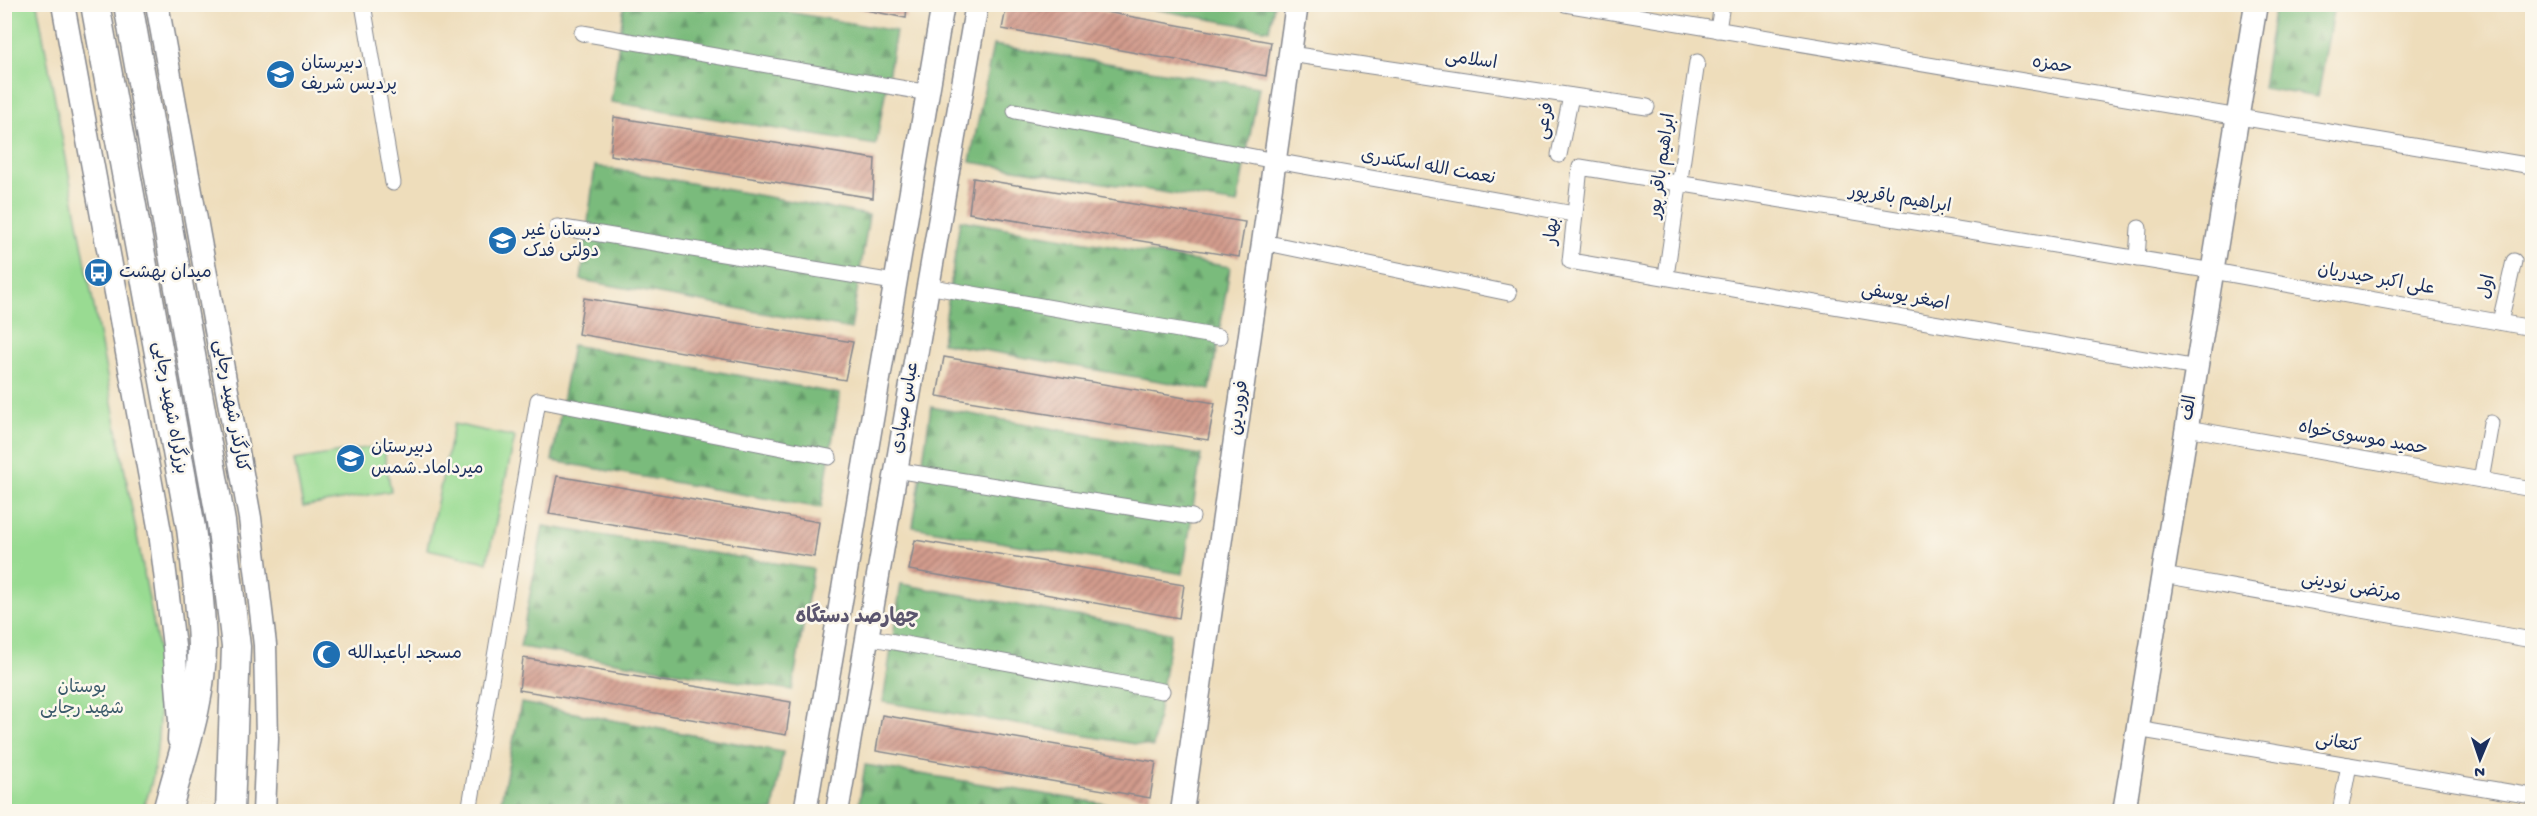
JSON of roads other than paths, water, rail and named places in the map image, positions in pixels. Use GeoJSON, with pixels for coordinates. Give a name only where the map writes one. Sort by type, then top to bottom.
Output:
{"type":"FeatureCollection","features":[{"type":"Feature","properties":{"kind":"highway","name":"بزرگراه شهید رجایی"},"geometry":{"type":"LineString","coordinates":[[95,4],[191,528],[198,585],[202,648],[198,690],[189,736],[167,812]]}},
{"type":"Feature","properties":{"kind":"highway","name":"بزرگراه شهید رجایی"},"geometry":{"type":"LineString","coordinates":[[128,4],[221,522],[236,647],[229,810]]}},
{"type":"Feature","properties":{"kind":"street"},"geometry":{"type":"LineString","coordinates":[[63,4],[160,532],[174,646],[180,721],[175,781]]}},
{"type":"Feature","properties":{"kind":"street","name":"کنارگذر شهید رجایی"},"geometry":{"type":"LineString","coordinates":[[157,4],[250,518],[265,645],[267,739],[264,812]]}},
{"type":"Feature","properties":{"kind":"street"},"geometry":{"type":"LineString","coordinates":[[363,4],[393,183]]}},
{"type":"Feature","properties":{"kind":"street","name":"عباس صیادی"},"geometry":{"type":"LineString","coordinates":[[805,812],[943,4]]}},
{"type":"Feature","properties":{"kind":"street","name":"عباس صیادی"},"geometry":{"type":"LineString","coordinates":[[837,812],[977,4]]}},
{"type":"Feature","properties":{"kind":"street","name":"فروردین"},"geometry":{"type":"LineString","coordinates":[[1182,812],[1297,4]]}},
{"type":"Feature","properties":{"kind":"street","name":"حمزه"},"geometry":{"type":"LineString","coordinates":[[1565,4],[2532,166]]}},
{"type":"Feature","properties":{"kind":"street"},"geometry":{"type":"LineString","coordinates":[[1718,30],[1722,4]]}},
{"type":"Feature","properties":{"kind":"street","name":"الف"},"geometry":{"type":"LineString","coordinates":[[2124,812],[2256,4]]}},
{"type":"Feature","properties":{"kind":"street"},"geometry":{"type":"LineString","coordinates":[[582,33],[929,93]]}},
{"type":"Feature","properties":{"kind":"street","name":"اسلامی"},"geometry":{"type":"LineString","coordinates":[[1290,54],[1647,107]]}},
{"type":"Feature","properties":{"kind":"street","name":"ابراهیم باقر پور"},"geometry":{"type":"LineString","coordinates":[[1666,276],[1697,62]]}},
{"type":"Feature","properties":{"kind":"street","name":"فرعی"},"geometry":{"type":"LineString","coordinates":[[1559,155],[1571,96]]}},
{"type":"Feature","properties":{"kind":"street","name":"نعمت الله اسکندری"},"geometry":{"type":"LineString","coordinates":[[1015,111],[1275,161],[1574,214]]}},
{"type":"Feature","properties":{"kind":"street","name":"ابراهیم باقرپور"},"geometry":{"type":"LineString","coordinates":[[1581,167],[2213,272]]}},
{"type":"Feature","properties":{"kind":"street","name":"بهار"},"geometry":{"type":"LineString","coordinates":[[1581,167],[1570,261],[1607,267]]}},
{"type":"Feature","properties":{"kind":"street"},"geometry":{"type":"LineString","coordinates":[[557,227],[894,282]]}},
{"type":"Feature","properties":{"kind":"street"},"geometry":{"type":"LineString","coordinates":[[2137,259],[2139,228]]}},
{"type":"Feature","properties":{"kind":"street"},"geometry":{"type":"LineString","coordinates":[[1263,242],[1509,293]]}},
{"type":"Feature","properties":{"kind":"street","name":"اول"},"geometry":{"type":"LineString","coordinates":[[2500,322],[2514,261]]}},
{"type":"Feature","properties":{"kind":"street","name":"اصغر یوسفی"},"geometry":{"type":"LineString","coordinates":[[1607,267],[2197,368]]}},
{"type":"Feature","properties":{"kind":"street","name":"علی اکبر حیدریان"},"geometry":{"type":"LineString","coordinates":[[2213,272],[2532,328]]}},
{"type":"Feature","properties":{"kind":"street"},"geometry":{"type":"LineString","coordinates":[[927,286],[1219,337]]}},
{"type":"Feature","properties":{"kind":"street"},"geometry":{"type":"LineString","coordinates":[[469,812],[538,400],[829,457]]}},
{"type":"Feature","properties":{"kind":"street"},"geometry":{"type":"LineString","coordinates":[[2481,480],[2491,423]]}},
{"type":"Feature","properties":{"kind":"street","name":"حمید موسوی‌خواه"},"geometry":{"type":"LineString","coordinates":[[2187,428],[2532,489]]}},
{"type":"Feature","properties":{"kind":"street"},"geometry":{"type":"LineString","coordinates":[[895,470],[1192,517]]}},
{"type":"Feature","properties":{"kind":"street","name":"مرتضی نودینی"},"geometry":{"type":"LineString","coordinates":[[2163,575],[2532,640]]}},
{"type":"Feature","properties":{"kind":"street"},"geometry":{"type":"LineString","coordinates":[[867,637],[1162,691]]}},
{"type":"Feature","properties":{"kind":"street","name":"کنعانی"},"geometry":{"type":"LineString","coordinates":[[2137,729],[2532,796]]}},
{"type":"Feature","properties":{"kind":"street"},"geometry":{"type":"LineString","coordinates":[[2340,812],[2349,765]]}},
{"type":"Feature","properties":{"kind":"place","name":"دبیرستان پردیس شریف"},"geometry":{"type":"Point","coordinates":[280,74]}},
{"type":"Feature","properties":{"kind":"place","name":"دبستان غیر دولتی فدک"},"geometry":{"type":"Point","coordinates":[502,241]}},
{"type":"Feature","properties":{"kind":"place","name":"میدان بهشت"},"geometry":{"type":"Point","coordinates":[98,273]}},
{"type":"Feature","properties":{"kind":"place","name":"دبیرستان میرداماد.شمس"},"geometry":{"type":"Point","coordinates":[350,458]}},
{"type":"Feature","properties":{"kind":"place","name":"مسجد اباعبدالله"},"geometry":{"type":"Point","coordinates":[327,654]}},
{"type":"Feature","properties":{"kind":"district","name":"چهارصد دستگاه"},"geometry":{"type":"Point","coordinates":[857,618]}},
{"type":"Feature","properties":{"kind":"park label","name":"بوستان شهید رجایی"},"geometry":{"type":"Point","coordinates":[82,698]}}]}
